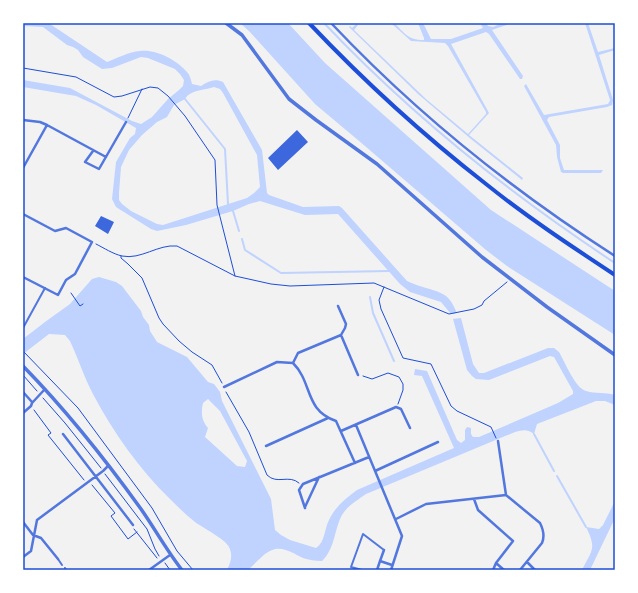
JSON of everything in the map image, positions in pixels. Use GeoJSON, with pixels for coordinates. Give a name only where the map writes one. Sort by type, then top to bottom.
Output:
{"type":"FeatureCollection","features":[{"type":"Feature","properties":{"kind":"main road"},"geometry":{"type":"LineString","coordinates":[[309,23],[378,92],[451,156],[557,237],[615,275]]}},
{"type":"Feature","properties":{"kind":"street"},"geometry":{"type":"LineString","coordinates":[[226,23],[242,35],[289,99],[377,164],[482,257],[547,307],[615,355]]}},
{"type":"Feature","properties":{"kind":"street"},"geometry":{"type":"LineString","coordinates":[[331,23],[403,92],[464,146],[537,203],[615,256]]}},
{"type":"Feature","properties":{"kind":"street"},"geometry":{"type":"LineString","coordinates":[[23,120],[40,122],[106,157]]}},
{"type":"Feature","properties":{"kind":"street"},"geometry":{"type":"LineString","coordinates":[[93,151],[85,162],[99,169],[126,122]]}},
{"type":"Feature","properties":{"kind":"street"},"geometry":{"type":"LineString","coordinates":[[23,168],[47,126]]}},
{"type":"Feature","properties":{"kind":"street"},"geometry":{"type":"LineString","coordinates":[[23,214],[54,230],[66,228],[92,242],[75,274],[66,280],[58,295],[23,277]]}},
{"type":"Feature","properties":{"kind":"street"},"geometry":{"type":"LineString","coordinates":[[23,328],[45,288]]}},
{"type":"Feature","properties":{"kind":"street"},"geometry":{"type":"LineString","coordinates":[[293,363],[298,353],[340,335],[346,324],[338,306]]}},
{"type":"Feature","properties":{"kind":"street"},"geometry":{"type":"LineString","coordinates":[[340,335],[358,375]]}},
{"type":"Feature","properties":{"kind":"street"},"geometry":{"type":"LineString","coordinates":[[224,387],[277,362],[293,363],[300,370],[314,405],[328,418],[336,421],[355,463]]}},
{"type":"Feature","properties":{"kind":"street"},"geometry":{"type":"LineString","coordinates":[[23,366],[69,416],[108,466],[149,520],[170,555],[182,570]]}},
{"type":"Feature","properties":{"kind":"street"},"geometry":{"type":"LineString","coordinates":[[23,413],[45,389]]}},
{"type":"Feature","properties":{"kind":"street"},"geometry":{"type":"LineString","coordinates":[[23,392],[32,402]]}},
{"type":"Feature","properties":{"kind":"street"},"geometry":{"type":"LineString","coordinates":[[341,431],[396,407],[401,409],[410,428]]}},
{"type":"Feature","properties":{"kind":"street"},"geometry":{"type":"LineString","coordinates":[[266,446],[328,418]]}},
{"type":"Feature","properties":{"kind":"street"},"geometry":{"type":"LineString","coordinates":[[356,425],[402,536],[391,570]]}},
{"type":"Feature","properties":{"kind":"street"},"geometry":{"type":"LineString","coordinates":[[63,434],[133,525]]}},
{"type":"Feature","properties":{"kind":"street"},"geometry":{"type":"LineString","coordinates":[[498,441],[506,495],[540,523],[544,538],[542,543],[520,570]]}},
{"type":"Feature","properties":{"kind":"street"},"geometry":{"type":"LineString","coordinates":[[375,471],[438,442]]}},
{"type":"Feature","properties":{"kind":"street"},"geometry":{"type":"LineString","coordinates":[[319,477],[305,508],[299,490],[303,484],[319,477],[369,457]]}},
{"type":"Feature","properties":{"kind":"street"},"geometry":{"type":"LineString","coordinates":[[23,557],[31,551],[37,520],[108,466]]}},
{"type":"Feature","properties":{"kind":"street"},"geometry":{"type":"LineString","coordinates":[[396,519],[426,504],[506,495]]}},
{"type":"Feature","properties":{"kind":"street"},"geometry":{"type":"LineString","coordinates":[[474,499],[478,510],[513,541],[492,570]]}},
{"type":"Feature","properties":{"kind":"street"},"geometry":{"type":"LineString","coordinates":[[23,522],[33,535],[41,538],[62,565]]}},
{"type":"Feature","properties":{"kind":"street"},"geometry":{"type":"LineString","coordinates":[[362,570],[351,567],[363,534],[384,550],[377,570]]}},
{"type":"Feature","properties":{"kind":"street"},"geometry":{"type":"LineString","coordinates":[[149,570],[170,555]]}},
{"type":"Feature","properties":{"kind":"street"},"geometry":{"type":"LineString","coordinates":[[380,561],[392,565]]}},
{"type":"Feature","properties":{"kind":"street"},"geometry":{"type":"LineString","coordinates":[[527,562],[535,570]]}},
{"type":"Feature","properties":{"kind":"street"},"geometry":{"type":"LineString","coordinates":[[496,563],[504,570]]}},
{"type":"Feature","properties":{"kind":"path"},"geometry":{"type":"LineString","coordinates":[[23,68],[76,77],[114,97],[150,87],[158,88],[168,96],[185,116],[215,160],[217,206],[235,276]]}},
{"type":"Feature","properties":{"kind":"path"},"geometry":{"type":"LineString","coordinates":[[129,116],[142,88]]}},
{"type":"Feature","properties":{"kind":"path"},"geometry":{"type":"LineString","coordinates":[[92,242],[121,256],[136,256],[168,246],[177,246],[235,276],[271,284],[374,283],[444,313],[453,314],[474,309],[482,305],[484,301],[511,279]]}},
{"type":"Feature","properties":{"kind":"path"},"geometry":{"type":"LineString","coordinates":[[121,256],[121,258],[142,278],[158,318],[179,341],[192,352],[212,365],[217,371],[224,387],[249,432],[267,475],[275,480],[286,478],[294,479],[302,486]]}},
{"type":"Feature","properties":{"kind":"path"},"geometry":{"type":"LineString","coordinates":[[384,286],[379,300],[403,358],[430,364],[451,406],[457,411],[491,427],[498,441]]}},
{"type":"Feature","properties":{"kind":"path"},"geometry":{"type":"LineString","coordinates":[[71,293],[78,304]]}},
{"type":"Feature","properties":{"kind":"path"},"geometry":{"type":"LineString","coordinates":[[76,306],[78,304],[80,306],[82,304]]}},
{"type":"Feature","properties":{"kind":"path"},"geometry":{"type":"LineString","coordinates":[[23,351],[78,408],[152,508],[178,551],[193,570]]}},
{"type":"Feature","properties":{"kind":"path"},"geometry":{"type":"LineString","coordinates":[[358,375],[372,379],[388,373],[399,377],[403,384],[403,390],[396,407]]}},
{"type":"Feature","properties":{"kind":"path"},"geometry":{"type":"LineString","coordinates":[[31,406],[51,433],[48,435],[86,483]]}},
{"type":"Feature","properties":{"kind":"path"},"geometry":{"type":"LineString","coordinates":[[90,481],[115,513],[111,516],[128,539],[137,532]]}},
{"type":"Feature","properties":{"kind":"path"},"geometry":{"type":"LineString","coordinates":[[133,525],[160,562]]}},
{"type":"Feature","properties":{"kind":"water"},"geometry":{"type":"Polygon","coordinates":[[[23,23],[50,24],[107,62],[123,55],[136,52],[153,52],[166,56],[178,63],[188,73],[192,84],[201,86],[217,80],[223,82],[262,150],[267,193],[269,195],[303,207],[339,206],[407,281],[443,294],[453,304],[457,313],[451,314],[441,302],[410,292],[400,284],[338,214],[305,215],[260,201],[186,225],[157,231],[151,229],[116,207],[112,199],[116,162],[130,138],[135,134],[136,128],[96,105],[76,96],[23,87],[23,80],[70,88],[132,121],[141,124],[152,117],[168,99],[183,86],[184,80],[175,69],[148,58],[141,57],[112,68],[102,69],[83,57],[78,50],[67,45],[43,27],[23,26],[23,23]],[[214,87],[198,91],[187,96],[185,99],[174,105],[167,117],[157,122],[142,135],[129,150],[121,167],[119,200],[122,204],[131,211],[157,224],[163,225],[247,198],[260,187],[257,155],[220,89],[214,87]]]}},
{"type":"Feature","properties":{"kind":"water"},"geometry":{"type":"Polygon","coordinates":[[[240,23],[288,23],[325,63],[491,210],[615,291],[615,335],[507,266],[486,250],[315,104],[250,32],[240,23]]]}},
{"type":"Feature","properties":{"kind":"water"},"geometry":{"type":"Polygon","coordinates":[[[391,23],[394,23],[410,37],[418,40],[424,40],[418,23],[423,23],[431,39],[451,39],[483,28],[480,23],[486,23],[488,26],[493,27],[502,23],[512,23],[492,30],[523,76],[522,79],[520,79],[489,34],[486,32],[451,44],[489,113],[469,135],[523,178],[522,180],[418,94],[349,27],[350,26],[352,28],[356,24],[358,25],[354,30],[426,99],[468,134],[486,114],[486,112],[448,46],[445,43],[411,41],[391,23]]]}},
{"type":"Feature","properties":{"kind":"water"},"geometry":{"type":"Polygon","coordinates":[[[585,23],[588,23],[598,52],[615,48],[615,50],[599,55],[613,100],[612,105],[549,117],[547,120],[560,145],[560,158],[564,170],[603,170],[601,173],[563,173],[561,172],[557,157],[556,145],[524,86],[526,84],[544,115],[608,104],[610,100],[585,23]]]}},
{"type":"Feature","properties":{"kind":"water"},"geometry":{"type":"Polygon","coordinates":[[[99,277],[116,282],[122,286],[141,311],[157,342],[187,357],[208,382],[214,384],[220,392],[222,401],[271,499],[275,530],[290,540],[316,548],[324,536],[331,515],[344,500],[357,490],[454,448],[422,376],[414,375],[415,369],[427,371],[457,440],[461,443],[465,440],[465,430],[467,427],[471,428],[471,434],[473,437],[479,437],[558,403],[573,394],[573,391],[554,357],[550,356],[489,380],[476,379],[467,370],[453,319],[461,318],[473,364],[479,373],[484,373],[548,348],[554,348],[559,352],[574,380],[582,389],[590,392],[615,395],[615,405],[605,401],[596,401],[537,424],[534,434],[525,430],[515,432],[366,494],[344,511],[339,521],[332,545],[322,561],[305,559],[283,549],[274,549],[267,552],[248,570],[227,570],[230,564],[231,553],[227,544],[185,514],[137,463],[127,450],[101,408],[90,388],[70,341],[65,335],[49,334],[23,354],[23,339],[70,304],[92,279],[99,277]],[[208,399],[203,403],[202,416],[208,428],[205,437],[237,466],[245,467],[247,461],[220,411],[208,399]]]}},
{"type":"Feature","properties":{"kind":"water"},"geometry":{"type":"Polygon","coordinates":[[[615,501],[615,518],[590,570],[582,570],[592,549],[591,540],[586,527],[599,529],[603,525],[615,501]]]}},
{"type":"Feature","properties":{"kind":"building"},"geometry":{"type":"Polygon","coordinates":[[[297,130],[308,142],[278,170],[268,158],[297,130]]]}},
{"type":"Feature","properties":{"kind":"building"},"geometry":{"type":"Polygon","coordinates":[[[101,216],[114,222],[108,234],[95,226],[101,216]]]}},
{"type":"Feature","properties":{"kind":"waterway"},"geometry":{"type":"LineString","coordinates":[[324,23],[391,90],[463,152],[537,209],[615,263]]}},
{"type":"Feature","properties":{"kind":"waterway"},"geometry":{"type":"LineString","coordinates":[[185,99],[225,149],[228,204]]}},
{"type":"Feature","properties":{"kind":"waterway"},"geometry":{"type":"LineString","coordinates":[[233,211],[239,231]]}},
{"type":"Feature","properties":{"kind":"waterway"},"geometry":{"type":"LineString","coordinates":[[242,239],[245,250],[281,273],[389,271]]}},
{"type":"Feature","properties":{"kind":"waterway"},"geometry":{"type":"LineString","coordinates":[[370,297],[373,313],[394,361]]}},
{"type":"Feature","properties":{"kind":"waterway"},"geometry":{"type":"LineString","coordinates":[[534,434],[554,471]]}},
{"type":"Feature","properties":{"kind":"waterway"},"geometry":{"type":"LineString","coordinates":[[557,476],[586,527]]}}]}
